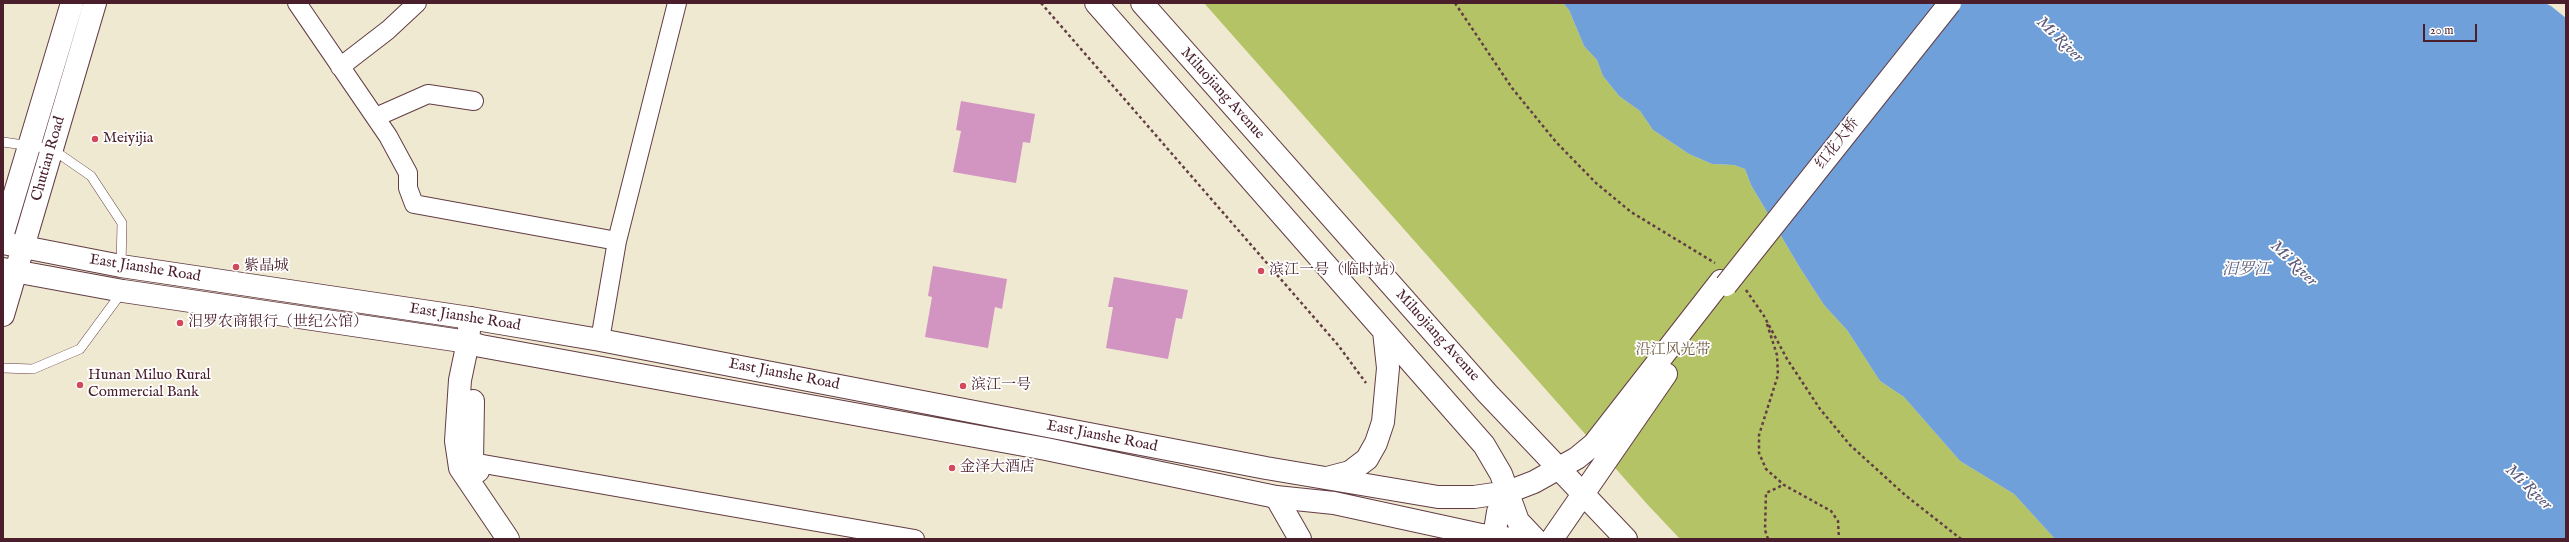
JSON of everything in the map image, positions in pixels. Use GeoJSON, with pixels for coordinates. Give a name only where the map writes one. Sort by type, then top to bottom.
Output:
{"type":"FeatureCollection","features":[{"type":"Feature","properties":{"kind":"main road","name":"Chutian Road"},"geometry":{"type":"LineString","coordinates":[[3,233],[72,3]]}},
{"type":"Feature","properties":{"kind":"main road","name":"Chutian Road"},"geometry":{"type":"LineString","coordinates":[[3,315],[13,245],[52,149],[94,3]]}},
{"type":"Feature","properties":{"kind":"main road"},"geometry":{"type":"LineString","coordinates":[[1096,3],[1484,445],[1501,474],[1518,521],[1535,539]]}},
{"type":"Feature","properties":{"kind":"main road","name":"Miluojiang Avenue"},"geometry":{"type":"LineString","coordinates":[[1142,3],[1487,393],[1626,539]]}},
{"type":"Feature","properties":{"kind":"main road"},"geometry":{"type":"LineString","coordinates":[[1552,539],[1584,495],[1724,283],[1938,3]]}},
{"type":"Feature","properties":{"kind":"main road","name":"红花大桥"},"geometry":{"type":"LineString","coordinates":[[1724,283],[1950,3]]}},
{"type":"Feature","properties":{"kind":"main road","name":"East Jianshe Road"},"geometry":{"type":"LineString","coordinates":[[13,245],[121,266],[600,340],[1325,478],[1438,497],[1474,497],[1508,492],[1559,469],[1594,444],[1724,283]]}},
{"type":"Feature","properties":{"kind":"main road","name":"East Jianshe Road"},"geometry":{"type":"LineString","coordinates":[[9,270],[123,291],[474,344],[1046,448],[1276,497],[1334,503],[1499,538]]}},
{"type":"Feature","properties":{"kind":"main road"},"geometry":{"type":"LineString","coordinates":[[478,320],[474,344],[472,462],[525,539]]}},
{"type":"Feature","properties":{"kind":"main road"},"geometry":{"type":"LineString","coordinates":[[1325,478],[1350,472],[1367,459],[1376,444],[1383,422],[1388,368],[1384,331]]}},
{"type":"Feature","properties":{"kind":"main road"},"geometry":{"type":"LineString","coordinates":[[474,344],[460,380],[456,441],[460,468],[508,539]]}},
{"type":"Feature","properties":{"kind":"main road"},"geometry":{"type":"LineString","coordinates":[[1499,538],[1498,512],[1508,492]]}},
{"type":"Feature","properties":{"kind":"main road"},"geometry":{"type":"LineString","coordinates":[[1276,497],[1300,539]]}},
{"type":"Feature","properties":{"kind":"street"},"geometry":{"type":"LineString","coordinates":[[297,3],[376,117],[408,173],[408,188],[414,204],[617,241]]}},
{"type":"Feature","properties":{"kind":"street"},"geometry":{"type":"LineString","coordinates":[[340,67],[388,30],[418,3]]}},
{"type":"Feature","properties":{"kind":"street"},"geometry":{"type":"LineString","coordinates":[[600,340],[617,241],[677,3]]}},
{"type":"Feature","properties":{"kind":"street"},"geometry":{"type":"LineString","coordinates":[[376,117],[428,94],[474,101]]}},
{"type":"Feature","properties":{"kind":"street"},"geometry":{"type":"LineString","coordinates":[[472,462],[916,539]]}},
{"type":"Feature","properties":{"kind":"lane"},"geometry":{"type":"LineString","coordinates":[[3,142],[30,144],[52,149],[91,176],[122,222],[121,266]]}},
{"type":"Feature","properties":{"kind":"lane"},"geometry":{"type":"LineString","coordinates":[[3,368],[33,369],[80,349],[123,291]]}},
{"type":"Feature","properties":{"kind":"path"},"geometry":{"type":"LineString","coordinates":[[1041,3],[1338,345],[1367,385]]}},
{"type":"Feature","properties":{"kind":"path"},"geometry":{"type":"LineString","coordinates":[[1764,316],[1777,355],[1778,375],[1759,435],[1759,453],[1766,469],[1784,485],[1831,511],[1838,521],[1839,539]]}},
{"type":"Feature","properties":{"kind":"path"},"geometry":{"type":"LineString","coordinates":[[1768,539],[1766,530],[1766,493],[1784,485]]}},
{"type":"Feature","properties":{"kind":"green space","name":"沿江风光带"},"geometry":{"type":"Polygon","coordinates":[[[1204,3],[1563,3],[1569,10],[1584,46],[1597,60],[1603,76],[1619,96],[1640,111],[1653,130],[1689,154],[1712,164],[1734,165],[1745,169],[1751,185],[1800,268],[1824,305],[1847,330],[1880,381],[1904,397],[1960,461],[2014,494],[2055,539],[1680,539],[1647,504],[1204,3]]]}},
{"type":"Feature","properties":{"kind":"water","name":"汨罗江"},"geometry":{"type":"Polygon","coordinates":[[[1563,3],[2545,3],[2551,6],[2566,18],[2566,539],[2055,539],[2014,494],[1960,461],[1904,397],[1880,381],[1847,330],[1824,305],[1800,268],[1751,185],[1745,169],[1734,165],[1712,164],[1689,154],[1653,130],[1640,111],[1619,96],[1603,76],[1597,60],[1584,46],[1569,10],[1563,3]]]}},
{"type":"Feature","properties":{"kind":"building"},"geometry":{"type":"Polygon","coordinates":[[[961,101],[1035,114],[1030,143],[1023,142],[1016,183],[953,172],[961,131],[956,130],[961,101]]]}},
{"type":"Feature","properties":{"kind":"building"},"geometry":{"type":"Polygon","coordinates":[[[933,266],[1007,279],[1002,309],[995,307],[988,348],[925,337],[932,297],[928,296],[933,266]]]}},
{"type":"Feature","properties":{"kind":"building"},"geometry":{"type":"Polygon","coordinates":[[[1114,277],[1188,290],[1182,319],[1176,318],[1168,359],[1106,348],[1113,307],[1108,307],[1114,277]]]}},
{"type":"Feature","properties":{"kind":"place","name":"Meiyijia"},"geometry":{"type":"Point","coordinates":[95,139]}},
{"type":"Feature","properties":{"kind":"place","name":"紫晶城"},"geometry":{"type":"Point","coordinates":[236,267]}},
{"type":"Feature","properties":{"kind":"place","name":"滨江一号（临时站）"},"geometry":{"type":"Point","coordinates":[1261,271]}},
{"type":"Feature","properties":{"kind":"place","name":"汨罗农商银行（世纪公馆）"},"geometry":{"type":"Point","coordinates":[180,323]}},
{"type":"Feature","properties":{"kind":"place","name":"Hunan Miluo Rural Commercial Bank"},"geometry":{"type":"Point","coordinates":[80,385]}},
{"type":"Feature","properties":{"kind":"place","name":"滨江一号"},"geometry":{"type":"Point","coordinates":[963,386]}},
{"type":"Feature","properties":{"kind":"place","name":"金泽大酒店"},"geometry":{"type":"Point","coordinates":[952,468]}},
{"type":"Feature","properties":{"kind":"water label","name":"Mi River"},"geometry":{"type":"Point","coordinates":[2059,40]}},
{"type":"Feature","properties":{"kind":"water label","name":"Mi River"},"geometry":{"type":"Point","coordinates":[2293,264]}},
{"type":"Feature","properties":{"kind":"water label","name":"Mi River"},"geometry":{"type":"Point","coordinates":[2528,488]}}]}
